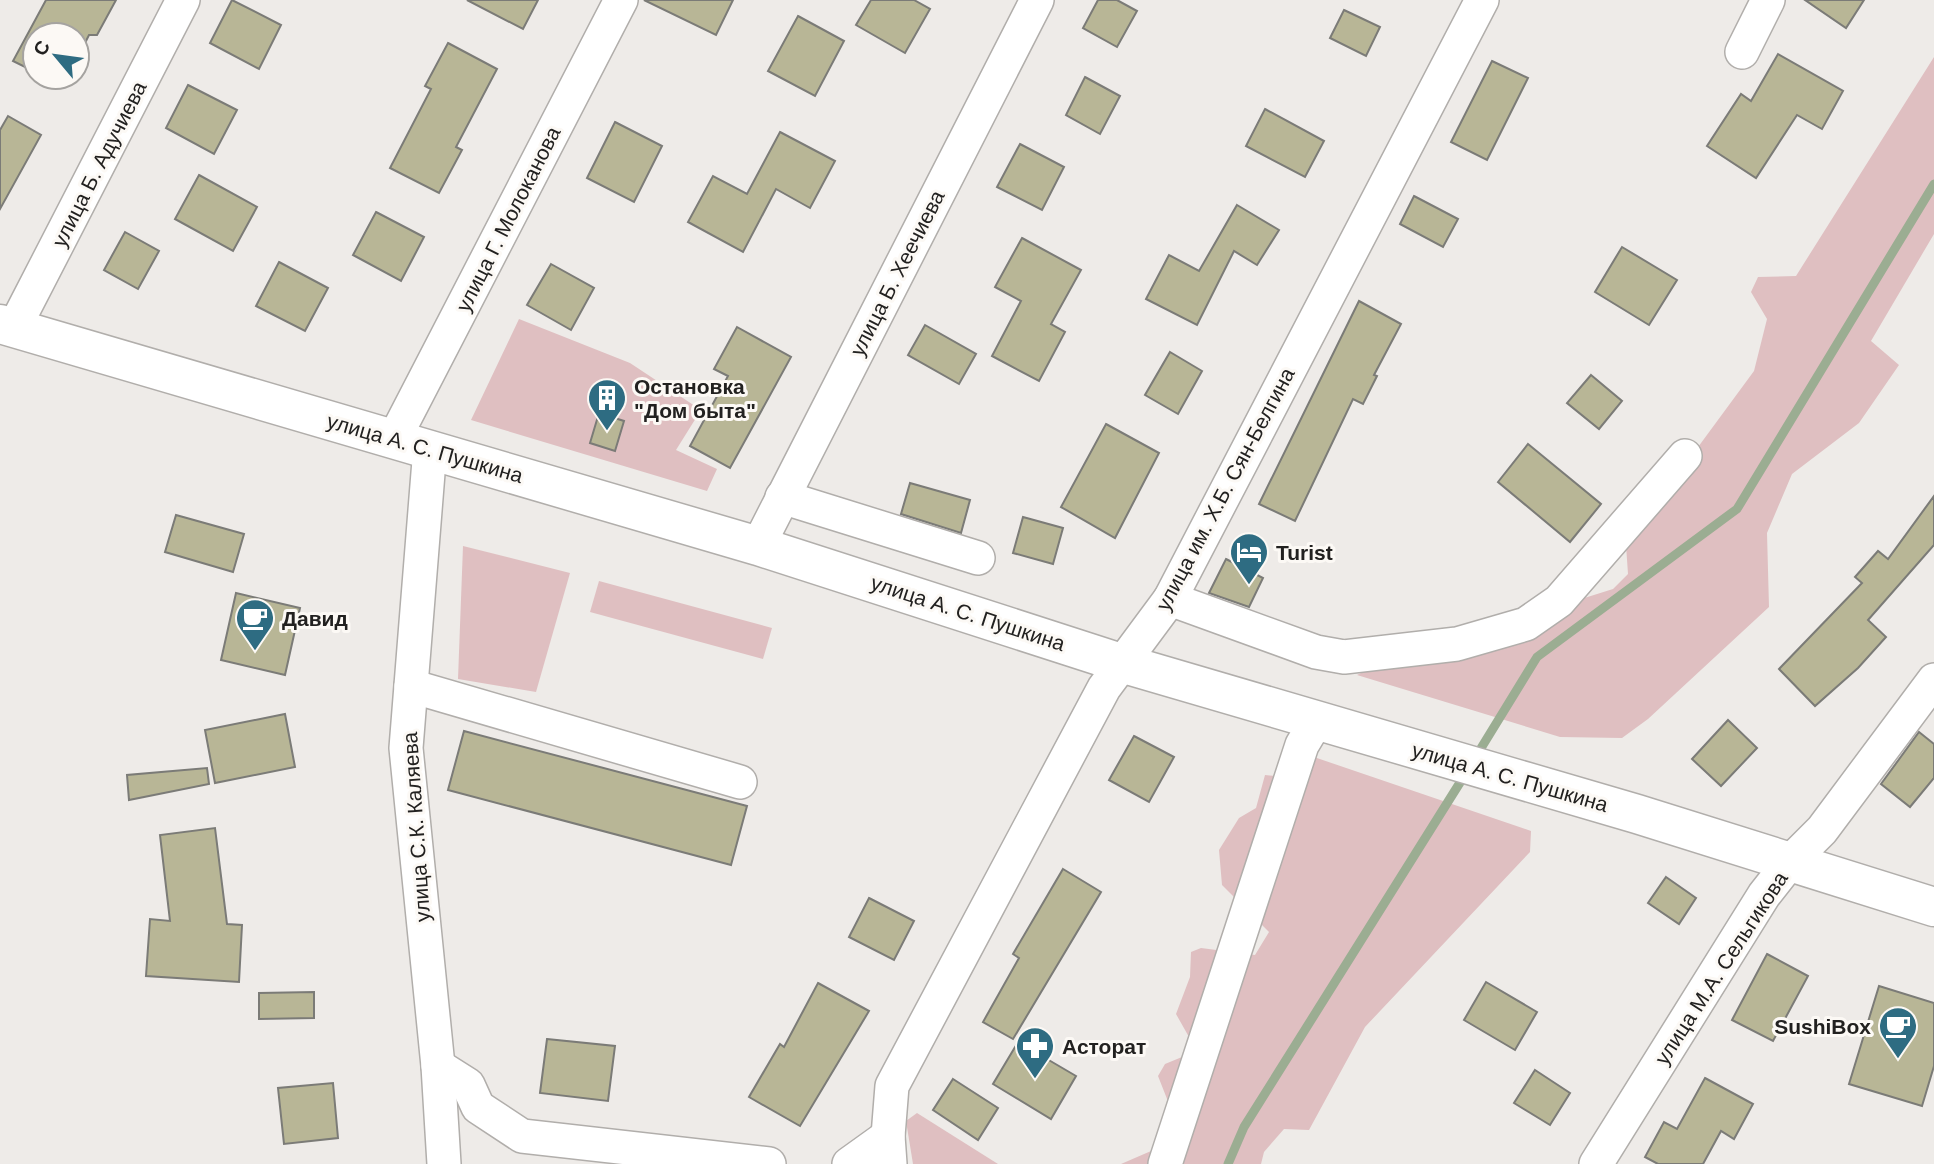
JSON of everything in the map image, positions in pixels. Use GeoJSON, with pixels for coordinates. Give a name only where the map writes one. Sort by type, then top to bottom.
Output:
{"type":"FeatureCollection","features":[{"type":"Feature","properties":{"kind":"main road","name":"улица А. С. Пушкина"},"geometry":{"type":"LineString","coordinates":[[7,326],[758,545],[1121,663],[1637,814],[1934,906]]}},
{"type":"Feature","properties":{"kind":"street","name":"улица Б. Адучиева"},"geometry":{"type":"LineString","coordinates":[[7,326],[183,0]]}},
{"type":"Feature","properties":{"kind":"street","name":"улица Г. Молоканова"},"geometry":{"type":"LineString","coordinates":[[412,443],[621,0]]}},
{"type":"Feature","properties":{"kind":"street","name":"улица Б. Хеечиева"},"geometry":{"type":"LineString","coordinates":[[758,545],[1037,0]]}},
{"type":"Feature","properties":{"kind":"street","name":"улица им. Х.Б. Сян-Белгина"},"geometry":{"type":"LineString","coordinates":[[889,1150],[892,1086],[1104,688],[1170,599],[1482,0]]}},
{"type":"Feature","properties":{"kind":"street"},"geometry":{"type":"LineString","coordinates":[[1742,52],[1768,0]]}},
{"type":"Feature","properties":{"kind":"street","name":"улица С.К. Каляева"},"geometry":{"type":"LineString","coordinates":[[412,443],[411,686],[406,748],[438,1066],[444,1164]]}},
{"type":"Feature","properties":{"kind":"street"},"geometry":{"type":"LineString","coordinates":[[1170,599],[1316,652],[1345,657],[1457,644],[1526,624],[1559,601],[1685,456]]}},
{"type":"Feature","properties":{"kind":"street"},"geometry":{"type":"LineString","coordinates":[[782,497],[978,558]]}},
{"type":"Feature","properties":{"kind":"street","name":"улица М.А. Сельгикова"},"geometry":{"type":"LineString","coordinates":[[1596,1164],[1764,895],[1790,862],[1822,830],[1934,680]]}},
{"type":"Feature","properties":{"kind":"street"},"geometry":{"type":"LineString","coordinates":[[411,686],[740,782]]}},
{"type":"Feature","properties":{"kind":"street"},"geometry":{"type":"LineString","coordinates":[[1165,1164],[1302,745],[1317,720]]}},
{"type":"Feature","properties":{"kind":"street"},"geometry":{"type":"LineString","coordinates":[[438,1066],[468,1085],[478,1107],[523,1136],[769,1164]]}},
{"type":"Feature","properties":{"kind":"street"},"geometry":{"type":"LineString","coordinates":[[849,1164],[889,1150]]}},
{"type":"Feature","properties":{"kind":"shaded area"},"geometry":{"type":"Polygon","coordinates":[[[1934,57],[1934,234],[1871,341],[1899,365],[1859,423],[1792,474],[1767,533],[1769,607],[1648,719],[1622,738],[1560,737],[1357,675],[1385,661],[1613,589],[1628,574],[1626,545],[1754,371],[1767,319],[1751,292],[1758,277],[1796,276],[1934,57]]]}},
{"type":"Feature","properties":{"kind":"shaded area"},"geometry":{"type":"Polygon","coordinates":[[[519,319],[630,363],[701,410],[676,450],[717,469],[707,491],[471,420],[519,319]]]}},
{"type":"Feature","properties":{"kind":"shaded area"},"geometry":{"type":"Polygon","coordinates":[[[463,546],[570,573],[536,692],[458,679],[463,546]]]}},
{"type":"Feature","properties":{"kind":"shaded area"},"geometry":{"type":"Polygon","coordinates":[[[599,581],[772,628],[763,659],[590,612],[599,581]]]}},
{"type":"Feature","properties":{"kind":"shaded area"},"geometry":{"type":"Polygon","coordinates":[[[1311,756],[1531,831],[1530,852],[1365,1027],[1309,1130],[1284,1129],[1264,1152],[1261,1164],[1121,1164],[1151,1151],[1171,1109],[1158,1076],[1165,1064],[1182,1057],[1189,1037],[1176,1014],[1190,977],[1191,952],[1201,948],[1255,955],[1269,932],[1222,885],[1219,850],[1239,818],[1256,808],[1265,775],[1297,778],[1311,756]]]}},
{"type":"Feature","properties":{"kind":"shaded area"},"geometry":{"type":"Polygon","coordinates":[[[917,1113],[998,1164],[913,1164],[906,1121],[917,1113]]]}},
{"type":"Feature","properties":{"kind":"building"},"geometry":{"type":"Polygon","coordinates":[[[46,0],[116,0],[97,35],[91,35],[91,21],[35,21],[46,0]]]}},
{"type":"Feature","properties":{"kind":"building"},"geometry":{"type":"Polygon","coordinates":[[[232,0],[281,25],[259,69],[210,43],[232,0]]]}},
{"type":"Feature","properties":{"kind":"building"},"geometry":{"type":"Polygon","coordinates":[[[467,0],[538,0],[523,29],[467,0]]]}},
{"type":"Feature","properties":{"kind":"building"},"geometry":{"type":"Polygon","coordinates":[[[644,0],[733,0],[716,35],[644,0]]]}},
{"type":"Feature","properties":{"kind":"building"},"geometry":{"type":"Polygon","coordinates":[[[871,0],[914,0],[930,9],[905,53],[856,25],[871,0]]]}},
{"type":"Feature","properties":{"kind":"building"},"geometry":{"type":"Polygon","coordinates":[[[1098,0],[1117,0],[1137,11],[1117,47],[1083,28],[1098,0]]]}},
{"type":"Feature","properties":{"kind":"building"},"geometry":{"type":"Polygon","coordinates":[[[1805,0],[1864,0],[1846,28],[1805,0]]]}},
{"type":"Feature","properties":{"kind":"building"},"geometry":{"type":"Polygon","coordinates":[[[1344,10],[1380,27],[1366,56],[1330,38],[1344,10]]]}},
{"type":"Feature","properties":{"kind":"building"},"geometry":{"type":"Polygon","coordinates":[[[798,16],[844,41],[815,96],[768,71],[798,16]]]}},
{"type":"Feature","properties":{"kind":"building"},"geometry":{"type":"Polygon","coordinates":[[[448,43],[497,69],[456,147],[462,150],[439,193],[390,168],[431,89],[425,86],[448,43]]]}},
{"type":"Feature","properties":{"kind":"building"},"geometry":{"type":"Polygon","coordinates":[[[21,46],[21,65],[13,61],[21,46]]]}},
{"type":"Feature","properties":{"kind":"building"},"geometry":{"type":"Polygon","coordinates":[[[1778,54],[1843,91],[1822,129],[1797,115],[1756,178],[1707,146],[1741,94],[1751,101],[1778,54]]]}},
{"type":"Feature","properties":{"kind":"building"},"geometry":{"type":"Polygon","coordinates":[[[1492,61],[1528,78],[1487,160],[1451,142],[1492,61]]]}},
{"type":"Feature","properties":{"kind":"building"},"geometry":{"type":"Polygon","coordinates":[[[1085,77],[1120,96],[1100,134],[1066,115],[1085,77]]]}},
{"type":"Feature","properties":{"kind":"building"},"geometry":{"type":"Polygon","coordinates":[[[188,85],[237,110],[214,154],[166,128],[188,85]]]}},
{"type":"Feature","properties":{"kind":"building"},"geometry":{"type":"Polygon","coordinates":[[[1265,109],[1324,141],[1305,177],[1246,146],[1265,109]]]}},
{"type":"Feature","properties":{"kind":"building"},"geometry":{"type":"Polygon","coordinates":[[[8,116],[41,135],[0,209],[0,130],[8,116]]]}},
{"type":"Feature","properties":{"kind":"building"},"geometry":{"type":"Polygon","coordinates":[[[615,122],[662,146],[634,202],[587,178],[615,122]]]}},
{"type":"Feature","properties":{"kind":"building"},"geometry":{"type":"Polygon","coordinates":[[[780,132],[835,161],[810,208],[776,189],[743,252],[688,222],[713,176],[747,194],[780,132]]]}},
{"type":"Feature","properties":{"kind":"building"},"geometry":{"type":"Polygon","coordinates":[[[1020,144],[1064,167],[1042,210],[997,187],[1020,144]]]}},
{"type":"Feature","properties":{"kind":"building"},"geometry":{"type":"Polygon","coordinates":[[[199,175],[257,207],[233,251],[175,219],[199,175]]]}},
{"type":"Feature","properties":{"kind":"building"},"geometry":{"type":"Polygon","coordinates":[[[1414,196],[1458,219],[1443,247],[1400,224],[1414,196]]]}},
{"type":"Feature","properties":{"kind":"building"},"geometry":{"type":"Polygon","coordinates":[[[1237,205],[1279,230],[1257,265],[1234,251],[1197,325],[1146,299],[1169,255],[1199,271],[1237,205]]]}},
{"type":"Feature","properties":{"kind":"building"},"geometry":{"type":"Polygon","coordinates":[[[376,212],[424,237],[401,281],[353,255],[376,212]]]}},
{"type":"Feature","properties":{"kind":"building"},"geometry":{"type":"Polygon","coordinates":[[[125,232],[159,251],[138,289],[104,270],[125,232]]]}},
{"type":"Feature","properties":{"kind":"building"},"geometry":{"type":"Polygon","coordinates":[[[1022,238],[1081,270],[1051,324],[1065,332],[1039,381],[992,356],[1021,301],[995,287],[1022,238]]]}},
{"type":"Feature","properties":{"kind":"building"},"geometry":{"type":"Polygon","coordinates":[[[1622,247],[1677,280],[1649,325],[1595,292],[1622,247]]]}},
{"type":"Feature","properties":{"kind":"building"},"geometry":{"type":"Polygon","coordinates":[[[279,262],[328,288],[305,331],[256,306],[279,262]]]}},
{"type":"Feature","properties":{"kind":"building"},"geometry":{"type":"Polygon","coordinates":[[[551,264],[594,288],[571,330],[527,305],[551,264]]]}},
{"type":"Feature","properties":{"kind":"building"},"geometry":{"type":"Polygon","coordinates":[[[1359,301],[1401,324],[1374,375],[1377,376],[1363,404],[1353,399],[1295,521],[1259,504],[1359,301]]]}},
{"type":"Feature","properties":{"kind":"building"},"geometry":{"type":"Polygon","coordinates":[[[925,325],[976,354],[959,384],[908,355],[925,325]]]}},
{"type":"Feature","properties":{"kind":"building"},"geometry":{"type":"Polygon","coordinates":[[[737,327],[791,357],[730,468],[690,446],[728,376],[714,369],[737,327]]]}},
{"type":"Feature","properties":{"kind":"building"},"geometry":{"type":"Polygon","coordinates":[[[1170,352],[1202,371],[1178,414],[1145,395],[1170,352]]]}},
{"type":"Feature","properties":{"kind":"building"},"geometry":{"type":"Polygon","coordinates":[[[1591,375],[1622,401],[1599,429],[1567,403],[1591,375]]]}},
{"type":"Feature","properties":{"kind":"building","name":"Остановка \"Дом быта\""},"geometry":{"type":"Polygon","coordinates":[[[599,413],[624,421],[615,451],[590,443],[599,413]]]}},
{"type":"Feature","properties":{"kind":"building"},"geometry":{"type":"Polygon","coordinates":[[[1106,424],[1159,453],[1115,538],[1061,507],[1106,424]]]}},
{"type":"Feature","properties":{"kind":"building"},"geometry":{"type":"Polygon","coordinates":[[[1528,444],[1601,504],[1570,542],[1498,482],[1528,444]]]}},
{"type":"Feature","properties":{"kind":"building"},"geometry":{"type":"Polygon","coordinates":[[[910,483],[970,500],[961,533],[901,514],[910,483]]]}},
{"type":"Feature","properties":{"kind":"building"},"geometry":{"type":"Polygon","coordinates":[[[1934,496],[1934,545],[1868,620],[1886,637],[1858,668],[1815,706],[1779,669],[1862,583],[1855,577],[1878,551],[1888,559],[1934,496]]]}},
{"type":"Feature","properties":{"kind":"building"},"geometry":{"type":"Polygon","coordinates":[[[176,515],[244,534],[233,572],[165,552],[176,515]]]}},
{"type":"Feature","properties":{"kind":"building"},"geometry":{"type":"Polygon","coordinates":[[[1023,517],[1063,528],[1053,564],[1013,553],[1023,517]]]}},
{"type":"Feature","properties":{"kind":"building"},"geometry":{"type":"Polygon","coordinates":[[[1226,559],[1263,578],[1249,607],[1209,593],[1226,559]]]}},
{"type":"Feature","properties":{"kind":"building"},"geometry":{"type":"Polygon","coordinates":[[[236,593],[300,608],[285,675],[221,660],[236,593]]]}},
{"type":"Feature","properties":{"kind":"building"},"geometry":{"type":"Polygon","coordinates":[[[285,714],[295,767],[215,783],[205,730],[285,714]]]}},
{"type":"Feature","properties":{"kind":"building"},"geometry":{"type":"Polygon","coordinates":[[[1728,720],[1757,748],[1721,786],[1692,759],[1728,720]]]}},
{"type":"Feature","properties":{"kind":"building"},"geometry":{"type":"Polygon","coordinates":[[[464,731],[747,806],[731,865],[448,790],[464,731]]]}},
{"type":"Feature","properties":{"kind":"building"},"geometry":{"type":"Polygon","coordinates":[[[1919,732],[1934,744],[1934,778],[1910,807],[1881,784],[1919,732]]]}},
{"type":"Feature","properties":{"kind":"building"},"geometry":{"type":"Polygon","coordinates":[[[1134,736],[1174,757],[1149,802],[1109,780],[1134,736]]]}},
{"type":"Feature","properties":{"kind":"building"},"geometry":{"type":"Polygon","coordinates":[[[207,768],[209,784],[129,800],[127,775],[207,768]]]}},
{"type":"Feature","properties":{"kind":"building"},"geometry":{"type":"Polygon","coordinates":[[[215,828],[227,924],[242,925],[239,982],[146,976],[150,919],[170,921],[160,835],[215,828]]]}},
{"type":"Feature","properties":{"kind":"building"},"geometry":{"type":"Polygon","coordinates":[[[1063,869],[1101,892],[1013,1039],[983,1022],[1019,958],[1013,954],[1063,869]]]}},
{"type":"Feature","properties":{"kind":"building"},"geometry":{"type":"Polygon","coordinates":[[[1666,877],[1696,898],[1679,924],[1648,903],[1666,877]]]}},
{"type":"Feature","properties":{"kind":"building"},"geometry":{"type":"Polygon","coordinates":[[[869,898],[914,921],[894,960],[849,937],[869,898]]]}},
{"type":"Feature","properties":{"kind":"building"},"geometry":{"type":"Polygon","coordinates":[[[1767,954],[1808,976],[1773,1041],[1732,1020],[1767,954]]]}},
{"type":"Feature","properties":{"kind":"building"},"geometry":{"type":"Polygon","coordinates":[[[1486,982],[1537,1012],[1515,1050],[1464,1020],[1486,982]]]}},
{"type":"Feature","properties":{"kind":"building"},"geometry":{"type":"Polygon","coordinates":[[[818,983],[869,1011],[800,1126],[749,1097],[780,1044],[784,1047],[818,983]]]}},
{"type":"Feature","properties":{"kind":"building"},"geometry":{"type":"Polygon","coordinates":[[[1879,986],[1934,1003],[1934,1066],[1922,1106],[1849,1084],[1879,986]]]}},
{"type":"Feature","properties":{"kind":"building"},"geometry":{"type":"Polygon","coordinates":[[[314,992],[314,1018],[259,1019],[259,993],[314,992]]]}},
{"type":"Feature","properties":{"kind":"building"},"geometry":{"type":"Polygon","coordinates":[[[547,1039],[615,1046],[608,1101],[540,1093],[547,1039]]]}},
{"type":"Feature","properties":{"kind":"building","name":"Асторат"},"geometry":{"type":"Polygon","coordinates":[[[1018,1042],[1076,1076],[1051,1119],[993,1084],[1018,1042]]]}},
{"type":"Feature","properties":{"kind":"building"},"geometry":{"type":"Polygon","coordinates":[[[1535,1070],[1570,1093],[1550,1125],[1514,1103],[1535,1070]]]}},
{"type":"Feature","properties":{"kind":"building"},"geometry":{"type":"Polygon","coordinates":[[[1705,1078],[1753,1104],[1734,1139],[1721,1131],[1703,1164],[1658,1164],[1645,1157],[1664,1122],[1677,1129],[1705,1078]]]}},
{"type":"Feature","properties":{"kind":"building"},"geometry":{"type":"Polygon","coordinates":[[[953,1079],[998,1108],[978,1140],[933,1110],[953,1079]]]}},
{"type":"Feature","properties":{"kind":"building"},"geometry":{"type":"Polygon","coordinates":[[[333,1083],[338,1138],[284,1144],[278,1088],[333,1083]]]}},
{"type":"Feature","properties":{"kind":"waterway"},"geometry":{"type":"LineString","coordinates":[[1475,758],[1537,657],[1737,509],[1934,184]]}},
{"type":"Feature","properties":{"kind":"waterway"},"geometry":{"type":"LineString","coordinates":[[1228,1164],[1244,1127],[1466,773]]}},
{"type":"Feature","properties":{"kind":"place","name":"Остановка \"Дом быта\""},"geometry":{"type":"Point","coordinates":[607,432]}},
{"type":"Feature","properties":{"kind":"place","name":"Turist"},"geometry":{"type":"Point","coordinates":[1249,586]}},
{"type":"Feature","properties":{"kind":"place","name":"Давид"},"geometry":{"type":"Point","coordinates":[255,652]}},
{"type":"Feature","properties":{"kind":"place","name":"SushiBox"},"geometry":{"type":"Point","coordinates":[1898,1060]}},
{"type":"Feature","properties":{"kind":"place","name":"Асторат"},"geometry":{"type":"Point","coordinates":[1035,1080]}}]}
